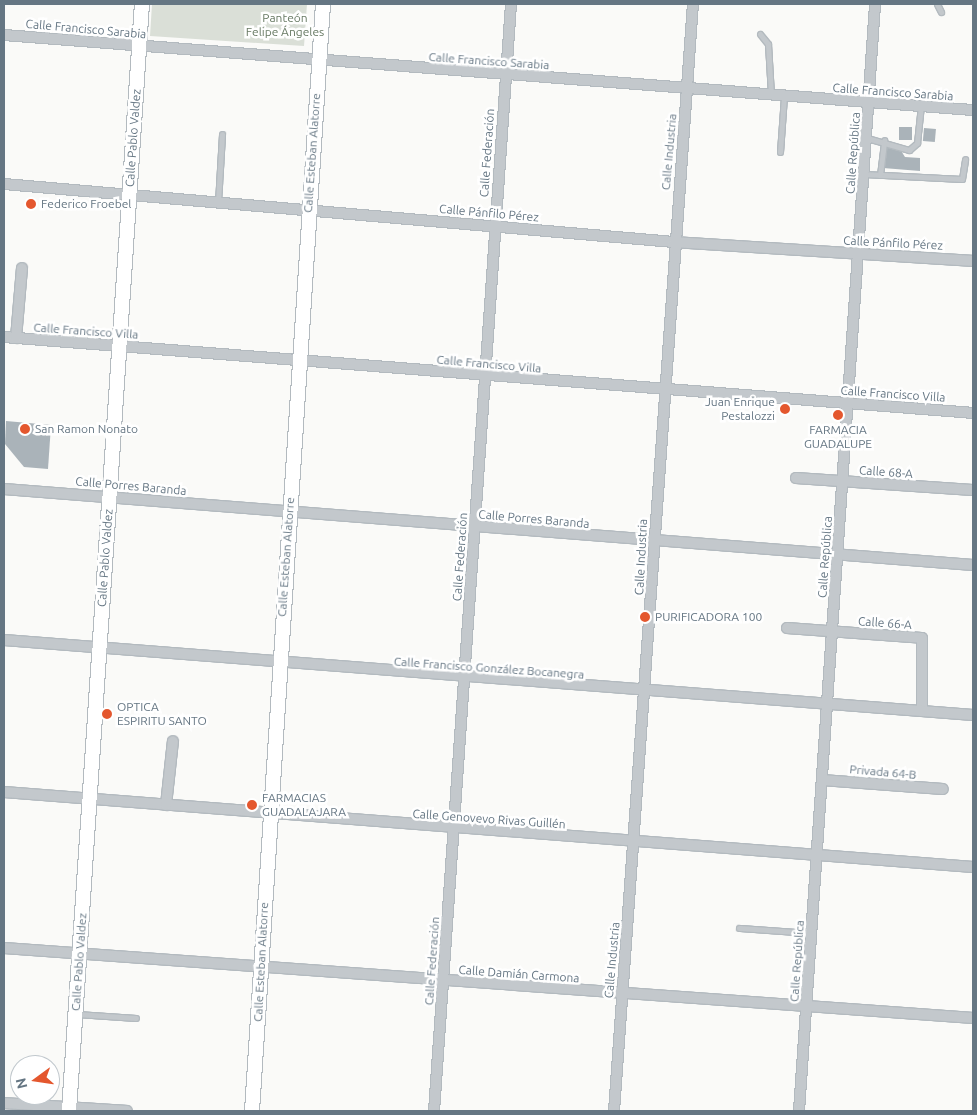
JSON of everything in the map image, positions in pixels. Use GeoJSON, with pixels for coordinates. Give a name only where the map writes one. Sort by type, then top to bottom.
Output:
{"type":"FeatureCollection","features":[{"type":"Feature","properties":{"kind":"street","name":"Calle Pablo Valdez"},"geometry":{"type":"LineString","coordinates":[[69,1109],[142,4]]}},
{"type":"Feature","properties":{"kind":"street","name":"Calle Esteban Alatorre"},"geometry":{"type":"LineString","coordinates":[[252,1111],[268,815],[323,4]]}},
{"type":"Feature","properties":{"kind":"street","name":"Calle Federación"},"geometry":{"type":"LineString","coordinates":[[434,1111],[511,4]]}},
{"type":"Feature","properties":{"kind":"street","name":"Calle Industria"},"geometry":{"type":"LineString","coordinates":[[614,1111],[621,994],[646,692],[674,242],[693,4]]}},
{"type":"Feature","properties":{"kind":"street","name":"Calle República"},"geometry":{"type":"LineString","coordinates":[[799,1111],[875,4]]}},
{"type":"Feature","properties":{"kind":"street","name":"Calle Francisco Sarabia"},"geometry":{"type":"LineString","coordinates":[[4,36],[318,62],[505,74],[973,110]]}},
{"type":"Feature","properties":{"kind":"street","name":"Calle Pánfilo Pérez"},"geometry":{"type":"LineString","coordinates":[[4,184],[129,193],[674,242],[973,261]]}},
{"type":"Feature","properties":{"kind":"street"},"geometry":{"type":"LineString","coordinates":[[16,338],[22,268]]}},
{"type":"Feature","properties":{"kind":"street","name":"Calle Francisco Villa"},"geometry":{"type":"LineString","coordinates":[[4,337],[484,377],[973,412]]}},
{"type":"Feature","properties":{"kind":"street","name":"Calle 68-A"},"geometry":{"type":"LineString","coordinates":[[796,478],[973,490]]}},
{"type":"Feature","properties":{"kind":"street","name":"Calle Porres Baranda"},"geometry":{"type":"LineString","coordinates":[[4,489],[655,542],[973,565]]}},
{"type":"Feature","properties":{"kind":"street"},"geometry":{"type":"LineString","coordinates":[[787,628],[832,631]]}},
{"type":"Feature","properties":{"kind":"street","name":"Calle 66-A"},"geometry":{"type":"LineString","coordinates":[[832,631],[924,639],[922,711]]}},
{"type":"Feature","properties":{"kind":"street","name":"Calle Francisco González Bocanegra"},"geometry":{"type":"LineString","coordinates":[[4,640],[465,679],[973,715]]}},
{"type":"Feature","properties":{"kind":"street"},"geometry":{"type":"LineString","coordinates":[[166,805],[173,741]]}},
{"type":"Feature","properties":{"kind":"street","name":"Privada 64-B"},"geometry":{"type":"LineString","coordinates":[[822,780],[943,789]]}},
{"type":"Feature","properties":{"kind":"street","name":"Calle Genovevo Rivas Guillén"},"geometry":{"type":"LineString","coordinates":[[4,792],[268,815],[973,866]]}},
{"type":"Feature","properties":{"kind":"street","name":"Calle Damián Carmona"},"geometry":{"type":"LineString","coordinates":[[4,948],[806,1008],[973,1018]]}},
{"type":"Feature","properties":{"kind":"street"},"geometry":{"type":"LineString","coordinates":[[4,1103],[69,1109],[127,1111]]}},
{"type":"Feature","properties":{"kind":"lane"},"geometry":{"type":"LineString","coordinates":[[937,4],[941,12]]}},
{"type":"Feature","properties":{"kind":"lane"},"geometry":{"type":"LineString","coordinates":[[760,34],[768,44],[771,95]]}},
{"type":"Feature","properties":{"kind":"lane"},"geometry":{"type":"LineString","coordinates":[[780,152],[784,96]]}},
{"type":"Feature","properties":{"kind":"lane"},"geometry":{"type":"LineString","coordinates":[[867,138],[884,140],[909,150],[917,143],[921,106]]}},
{"type":"Feature","properties":{"kind":"lane"},"geometry":{"type":"LineString","coordinates":[[218,202],[222,134]]}},
{"type":"Feature","properties":{"kind":"lane"},"geometry":{"type":"LineString","coordinates":[[880,174],[884,140]]}},
{"type":"Feature","properties":{"kind":"lane"},"geometry":{"type":"LineString","coordinates":[[864,174],[962,179],[965,159]]}},
{"type":"Feature","properties":{"kind":"lane"},"geometry":{"type":"LineString","coordinates":[[739,928],[812,933]]}},
{"type":"Feature","properties":{"kind":"lane"},"geometry":{"type":"LineString","coordinates":[[75,1014],[136,1018]]}},
{"type":"Feature","properties":{"kind":"green space","name":"Panteón Felipe Ángeles"},"geometry":{"type":"Polygon","coordinates":[[[152,4],[307,4],[304,46],[150,36],[152,4]]]}},
{"type":"Feature","properties":{"kind":"building"},"geometry":{"type":"Polygon","coordinates":[[[899,127],[912,127],[912,140],[899,140],[899,127]]]}},
{"type":"Feature","properties":{"kind":"building"},"geometry":{"type":"Polygon","coordinates":[[[924,128],[936,129],[935,142],[923,141],[924,128]]]}},
{"type":"Feature","properties":{"kind":"building"},"geometry":{"type":"Polygon","coordinates":[[[885,145],[898,146],[905,157],[920,158],[920,171],[883,168],[885,145]]]}},
{"type":"Feature","properties":{"kind":"building"},"geometry":{"type":"Polygon","coordinates":[[[6,421],[51,425],[48,469],[24,467],[5,444],[6,421]]]}},
{"type":"Feature","properties":{"kind":"place","name":"Federico Froebel"},"geometry":{"type":"Point","coordinates":[31,204]}},
{"type":"Feature","properties":{"kind":"place","name":"Juan Enrique Pestalozzi"},"geometry":{"type":"Point","coordinates":[785,409]}},
{"type":"Feature","properties":{"kind":"place","name":"FARMACIA GUADALUPE"},"geometry":{"type":"Point","coordinates":[838,415]}},
{"type":"Feature","properties":{"kind":"place","name":"San Ramon Nonato"},"geometry":{"type":"Point","coordinates":[25,429]}},
{"type":"Feature","properties":{"kind":"place","name":"PURIFICADORA 100"},"geometry":{"type":"Point","coordinates":[645,617]}},
{"type":"Feature","properties":{"kind":"place","name":"OPTICA ESPIRITU SANTO"},"geometry":{"type":"Point","coordinates":[107,714]}},
{"type":"Feature","properties":{"kind":"place","name":"FARMACIAS GUADALAJARA"},"geometry":{"type":"Point","coordinates":[252,805]}}]}
